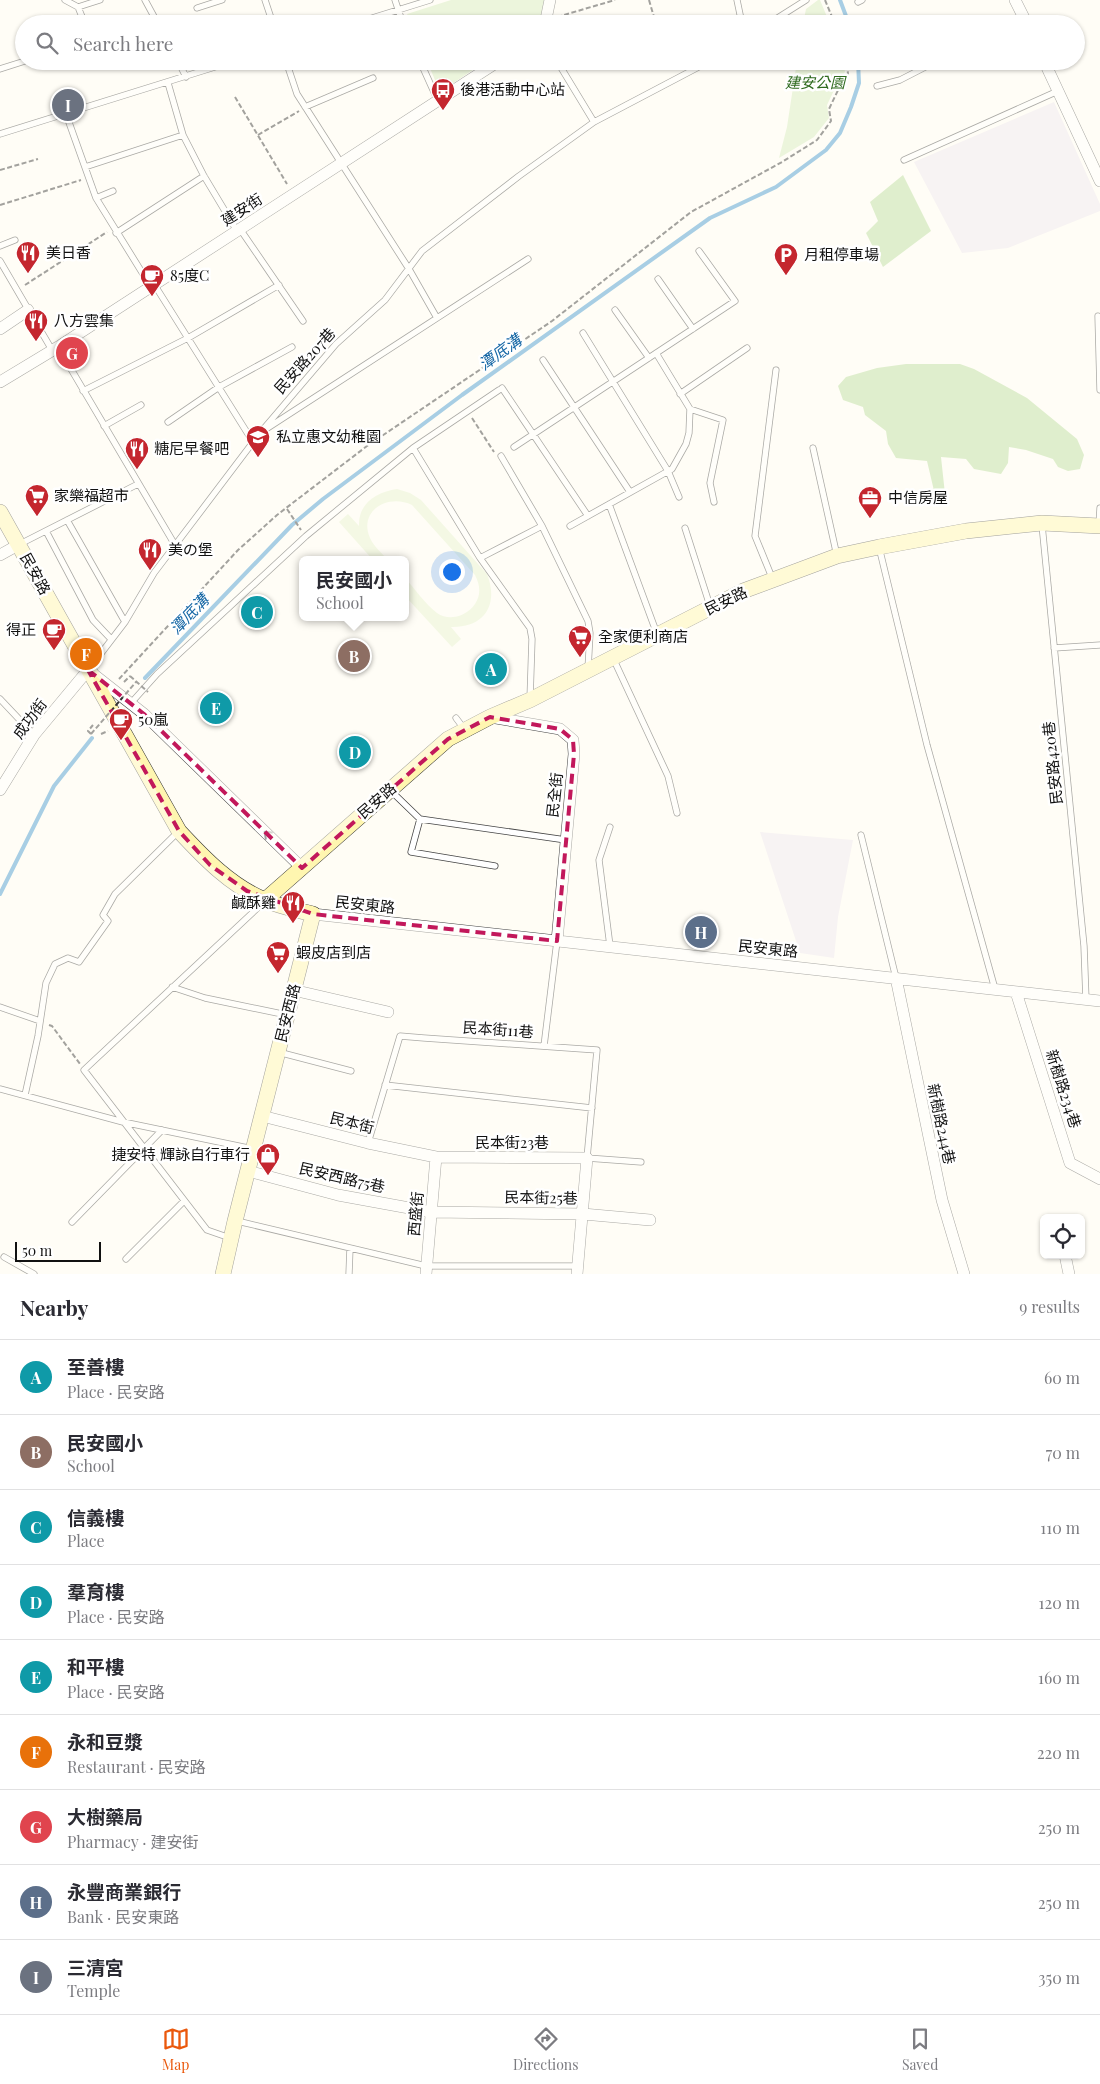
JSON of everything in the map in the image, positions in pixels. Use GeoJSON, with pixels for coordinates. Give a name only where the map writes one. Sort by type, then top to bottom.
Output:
{"type":"FeatureCollection","features":[{"type":"Feature","properties":{"kind":"street"},"geometry":{"type":"LineString","coordinates":[[547,15],[550,0]]}},
{"type":"Feature","properties":{"kind":"street"},"geometry":{"type":"LineString","coordinates":[[1015,0],[1023,15]]}},
{"type":"Feature","properties":{"kind":"street","name":"建安街"},"geometry":{"type":"LineString","coordinates":[[0,382],[55,349],[485,70]]}},
{"type":"Feature","properties":{"kind":"street"},"geometry":{"type":"LineString","coordinates":[[1048,70],[1100,180]]}},
{"type":"Feature","properties":{"kind":"street"},"geometry":{"type":"LineString","coordinates":[[0,329],[28,310]]}},
{"type":"Feature","properties":{"kind":"street","name":"民安路"},"geometry":{"type":"LineString","coordinates":[[0,512],[88,670],[131,702],[302,868]]}},
{"type":"Feature","properties":{"kind":"street","name":"民安路"},"geometry":{"type":"LineString","coordinates":[[265,900],[448,739],[461,724],[490,717],[530,700],[743,592],[837,556],[878,547],[966,532],[1042,523],[1100,526]]}},
{"type":"Feature","properties":{"kind":"street"},"geometry":{"type":"LineString","coordinates":[[0,555],[18,545]]}},
{"type":"Feature","properties":{"kind":"street"},"geometry":{"type":"LineString","coordinates":[[88,670],[179,831],[210,865],[247,891],[265,900],[313,914]]}},
{"type":"Feature","properties":{"kind":"street","name":"成功街"},"geometry":{"type":"LineString","coordinates":[[0,790],[34,736],[88,670]]}},
{"type":"Feature","properties":{"kind":"street","name":"民全街"},"geometry":{"type":"LineString","coordinates":[[490,717],[560,729],[573,740],[574,754],[557,941]]}},
{"type":"Feature","properties":{"kind":"street","name":"民安東路"},"geometry":{"type":"LineString","coordinates":[[313,914],[1100,1001]]}},
{"type":"Feature","properties":{"kind":"street","name":"民安西路"},"geometry":{"type":"LineString","coordinates":[[223,1274],[230,1238],[313,914]]}},
{"type":"Feature","properties":{"kind":"street","name":"新樹路244巷"},"geometry":{"type":"LineString","coordinates":[[896,978],[942,1200],[964,1274]]}},
{"type":"Feature","properties":{"kind":"street"},"geometry":{"type":"LineString","coordinates":[[294,990],[388,1012]]}},
{"type":"Feature","properties":{"kind":"street","name":"新樹路234巷"},"geometry":{"type":"LineString","coordinates":[[1016,992],[1070,1163],[1100,1179]]}},
{"type":"Feature","properties":{"kind":"street","name":"民本街"},"geometry":{"type":"LineString","coordinates":[[262,1116],[368,1143],[436,1157]]}},
{"type":"Feature","properties":{"kind":"street","name":"民本街23巷"},"geometry":{"type":"LineString","coordinates":[[436,1157],[587,1158]]}},
{"type":"Feature","properties":{"kind":"street","name":"西盛街"},"geometry":{"type":"LineString","coordinates":[[426,1270],[436,1157]]}},
{"type":"Feature","properties":{"kind":"street"},"geometry":{"type":"LineString","coordinates":[[578,1270],[587,1158]]}},
{"type":"Feature","properties":{"kind":"street","name":"民安西路75巷"},"geometry":{"type":"LineString","coordinates":[[248,1171],[338,1195],[431,1212]]}},
{"type":"Feature","properties":{"kind":"street","name":"民本街25巷"},"geometry":{"type":"LineString","coordinates":[[431,1212],[582,1214],[650,1220]]}},
{"type":"Feature","properties":{"kind":"street"},"geometry":{"type":"LineString","coordinates":[[1066,1259],[1069,1274]]}},
{"type":"Feature","properties":{"kind":"lane"},"geometry":{"type":"LineString","coordinates":[[65,0],[78,7],[81,15]]}},
{"type":"Feature","properties":{"kind":"lane"},"geometry":{"type":"LineString","coordinates":[[78,7],[100,0]]}},
{"type":"Feature","properties":{"kind":"lane"},"geometry":{"type":"LineString","coordinates":[[145,0],[153,15]]}},
{"type":"Feature","properties":{"kind":"lane"},"geometry":{"type":"LineString","coordinates":[[197,8],[222,0]]}},
{"type":"Feature","properties":{"kind":"lane"},"geometry":{"type":"LineString","coordinates":[[265,0],[270,15]]}},
{"type":"Feature","properties":{"kind":"lane"},"geometry":{"type":"LineString","coordinates":[[395,0],[400,15]]}},
{"type":"Feature","properties":{"kind":"lane"},"geometry":{"type":"LineString","coordinates":[[382,15],[430,0]]}},
{"type":"Feature","properties":{"kind":"lane"},"geometry":{"type":"LineString","coordinates":[[737,0],[740,15]]}},
{"type":"Feature","properties":{"kind":"lane"},"geometry":{"type":"LineString","coordinates":[[782,15],[806,0]]}},
{"type":"Feature","properties":{"kind":"lane"},"geometry":{"type":"LineString","coordinates":[[0,69],[15,64]]}},
{"type":"Feature","properties":{"kind":"lane"},"geometry":{"type":"LineString","coordinates":[[182,70],[186,77]]}},
{"type":"Feature","properties":{"kind":"lane"},"geometry":{"type":"LineString","coordinates":[[0,134],[207,70]]}},
{"type":"Feature","properties":{"kind":"lane"},"geometry":{"type":"LineString","coordinates":[[289,70],[297,94],[409,269],[438,318]]}},
{"type":"Feature","properties":{"kind":"lane"},"geometry":{"type":"LineString","coordinates":[[424,70],[438,101]]}},
{"type":"Feature","properties":{"kind":"lane"},"geometry":{"type":"LineString","coordinates":[[562,70],[594,122]]}},
{"type":"Feature","properties":{"kind":"lane","name":"民安路207巷"},"geometry":{"type":"LineString","coordinates":[[88,670],[125,622],[154,573],[260,433],[336,344],[385,300],[422,251],[519,176],[594,122],[694,70]]}},
{"type":"Feature","properties":{"kind":"lane"},"geometry":{"type":"LineString","coordinates":[[877,86],[900,80],[919,70]]}},
{"type":"Feature","properties":{"kind":"lane"},"geometry":{"type":"LineString","coordinates":[[305,107],[373,78]]}},
{"type":"Feature","properties":{"kind":"lane"},"geometry":{"type":"LineString","coordinates":[[168,83],[183,135],[204,176],[239,230],[303,321]]}},
{"type":"Feature","properties":{"kind":"lane"},"geometry":{"type":"LineString","coordinates":[[904,160],[1058,91]]}},
{"type":"Feature","properties":{"kind":"lane"},"geometry":{"type":"LineString","coordinates":[[66,114],[96,198],[115,230],[188,338],[253,442]]}},
{"type":"Feature","properties":{"kind":"lane"},"geometry":{"type":"LineString","coordinates":[[84,167],[183,135]]}},
{"type":"Feature","properties":{"kind":"lane"},"geometry":{"type":"LineString","coordinates":[[115,230],[204,176]]}},
{"type":"Feature","properties":{"kind":"lane"},"geometry":{"type":"LineString","coordinates":[[96,198],[113,190]]}},
{"type":"Feature","properties":{"kind":"lane"},"geometry":{"type":"LineString","coordinates":[[0,246],[15,240]]}},
{"type":"Feature","properties":{"kind":"lane"},"geometry":{"type":"LineString","coordinates":[[514,447],[735,301],[699,251]]}},
{"type":"Feature","properties":{"kind":"lane"},"geometry":{"type":"LineString","coordinates":[[260,433],[528,259]]}},
{"type":"Feature","properties":{"kind":"lane"},"geometry":{"type":"LineString","coordinates":[[0,261],[28,310],[83,390],[175,545]]}},
{"type":"Feature","properties":{"kind":"lane"},"geometry":{"type":"LineString","coordinates":[[658,279],[693,329]]}},
{"type":"Feature","properties":{"kind":"lane"},"geometry":{"type":"LineString","coordinates":[[83,390],[188,338],[279,285]]}},
{"type":"Feature","properties":{"kind":"lane"},"geometry":{"type":"LineString","coordinates":[[616,310],[649,358]]}},
{"type":"Feature","properties":{"kind":"lane"},"geometry":{"type":"LineString","coordinates":[[1098,316],[1100,390]]}},
{"type":"Feature","properties":{"kind":"lane"},"geometry":{"type":"LineString","coordinates":[[582,333],[668,471],[679,497]]}},
{"type":"Feature","properties":{"kind":"lane"},"geometry":{"type":"LineString","coordinates":[[168,422],[219,387],[292,347]]}},
{"type":"Feature","properties":{"kind":"lane"},"geometry":{"type":"LineString","coordinates":[[680,394],[747,348]]}},
{"type":"Feature","properties":{"kind":"lane"},"geometry":{"type":"LineString","coordinates":[[570,526],[672,469],[686,444],[689,433],[690,410],[656,353]]}},
{"type":"Feature","properties":{"kind":"lane"},"geometry":{"type":"LineString","coordinates":[[543,360],[576,407],[630,492]]}},
{"type":"Feature","properties":{"kind":"lane"},"geometry":{"type":"LineString","coordinates":[[773,580],[755,536],[776,370]]}},
{"type":"Feature","properties":{"kind":"lane"},"geometry":{"type":"LineString","coordinates":[[131,702],[157,674],[306,536],[413,448],[500,389],[588,516]]}},
{"type":"Feature","properties":{"kind":"lane"},"geometry":{"type":"LineString","coordinates":[[104,426],[141,405]]}},
{"type":"Feature","properties":{"kind":"lane"},"geometry":{"type":"LineString","coordinates":[[690,410],[723,420],[710,483],[714,502]]}},
{"type":"Feature","properties":{"kind":"lane"},"geometry":{"type":"LineString","coordinates":[[413,448],[480,558],[530,628],[532,639],[530,700]]}},
{"type":"Feature","properties":{"kind":"lane"},"geometry":{"type":"LineString","coordinates":[[813,448],[837,556]]}},
{"type":"Feature","properties":{"kind":"lane"},"geometry":{"type":"LineString","coordinates":[[501,456],[542,526],[588,621],[590,633],[588,671]]}},
{"type":"Feature","properties":{"kind":"lane"},"geometry":{"type":"LineString","coordinates":[[18,545],[138,484]]}},
{"type":"Feature","properties":{"kind":"lane"},"geometry":{"type":"LineString","coordinates":[[609,504],[658,635]]}},
{"type":"Feature","properties":{"kind":"lane"},"geometry":{"type":"LineString","coordinates":[[1100,508],[1100,526]]}},
{"type":"Feature","properties":{"kind":"lane"},"geometry":{"type":"LineString","coordinates":[[67,520],[125,622]]}},
{"type":"Feature","properties":{"kind":"lane","name":"民安路420巷"},"geometry":{"type":"LineString","coordinates":[[1042,523],[1084,946],[1086,1000]]}},
{"type":"Feature","properties":{"kind":"lane"},"geometry":{"type":"LineString","coordinates":[[480,558],[542,526]]}},
{"type":"Feature","properties":{"kind":"lane"},"geometry":{"type":"LineString","coordinates":[[685,528],[711,608]]}},
{"type":"Feature","properties":{"kind":"lane"},"geometry":{"type":"LineString","coordinates":[[46,531],[93,620],[112,639]]}},
{"type":"Feature","properties":{"kind":"lane"},"geometry":{"type":"LineString","coordinates":[[878,547],[927,744],[995,990]]}},
{"type":"Feature","properties":{"kind":"lane"},"geometry":{"type":"LineString","coordinates":[[1054,648],[1100,645]]}},
{"type":"Feature","properties":{"kind":"lane"},"geometry":{"type":"LineString","coordinates":[[613,658],[668,776],[677,813]]}},
{"type":"Feature","properties":{"kind":"lane"},"geometry":{"type":"LineString","coordinates":[[0,700],[34,736]]}},
{"type":"Feature","properties":{"kind":"lane"},"geometry":{"type":"LineString","coordinates":[[390,790],[420,819],[566,840]]}},
{"type":"Feature","properties":{"kind":"lane"},"geometry":{"type":"LineString","coordinates":[[420,819],[411,852],[495,866]]}},
{"type":"Feature","properties":{"kind":"lane"},"geometry":{"type":"LineString","coordinates":[[610,828],[599,860],[610,946]]}},
{"type":"Feature","properties":{"kind":"lane"},"geometry":{"type":"LineString","coordinates":[[25,1095],[46,983],[55,964],[68,958],[79,962],[108,921],[103,915],[115,894],[179,831]]}},
{"type":"Feature","properties":{"kind":"lane"},"geometry":{"type":"LineString","coordinates":[[861,835],[896,978]]}},
{"type":"Feature","properties":{"kind":"lane"},"geometry":{"type":"LineString","coordinates":[[230,1238],[207,1230],[84,1070],[265,900]]}},
{"type":"Feature","properties":{"kind":"lane"},"geometry":{"type":"LineString","coordinates":[[544,1046],[557,941]]}},
{"type":"Feature","properties":{"kind":"lane"},"geometry":{"type":"LineString","coordinates":[[172,987],[205,998],[287,1015]]}},
{"type":"Feature","properties":{"kind":"lane"},"geometry":{"type":"LineString","coordinates":[[0,1007],[40,1022]]}},
{"type":"Feature","properties":{"kind":"lane","name":"民本街11巷"},"geometry":{"type":"LineString","coordinates":[[368,1143],[400,1036],[597,1050],[587,1158]]}},
{"type":"Feature","properties":{"kind":"lane"},"geometry":{"type":"LineString","coordinates":[[278,1052],[350,1071]]}},
{"type":"Feature","properties":{"kind":"lane"},"geometry":{"type":"LineString","coordinates":[[386,1085],[592,1108]]}},
{"type":"Feature","properties":{"kind":"lane"},"geometry":{"type":"LineString","coordinates":[[0,1089],[123,1122],[254,1149]]}},
{"type":"Feature","properties":{"kind":"lane"},"geometry":{"type":"LineString","coordinates":[[72,1222],[162,1130]]}},
{"type":"Feature","properties":{"kind":"lane"},"geometry":{"type":"LineString","coordinates":[[587,1158],[642,1162]]}},
{"type":"Feature","properties":{"kind":"lane"},"geometry":{"type":"LineString","coordinates":[[126,1259],[184,1201]]}},
{"type":"Feature","properties":{"kind":"lane"},"geometry":{"type":"LineString","coordinates":[[235,1220],[350,1248],[426,1270],[578,1270]]}},
{"type":"Feature","properties":{"kind":"lane"},"geometry":{"type":"LineString","coordinates":[[349,1274],[350,1248]]}},
{"type":"Feature","properties":{"kind":"lane"},"geometry":{"type":"LineString","coordinates":[[4,1257],[34,1274]]}},
{"type":"Feature","properties":{"kind":"path"},"geometry":{"type":"LineString","coordinates":[[568,15],[615,0]]}},
{"type":"Feature","properties":{"kind":"path"},"geometry":{"type":"LineString","coordinates":[[649,0],[653,15]]}},
{"type":"Feature","properties":{"kind":"path"},"geometry":{"type":"LineString","coordinates":[[825,0],[831,15]]}},
{"type":"Feature","properties":{"kind":"path"},"geometry":{"type":"LineString","coordinates":[[112,687],[238,550],[287,508],[367,446],[552,321],[691,212],[782,162],[817,140],[831,121],[829,109],[841,84],[848,75],[847,70]]}},
{"type":"Feature","properties":{"kind":"path"},"geometry":{"type":"LineString","coordinates":[[235,97],[294,194]]}},
{"type":"Feature","properties":{"kind":"path"},"geometry":{"type":"LineString","coordinates":[[258,135],[305,107]]}},
{"type":"Feature","properties":{"kind":"path"},"geometry":{"type":"LineString","coordinates":[[0,170],[38,159]]}},
{"type":"Feature","properties":{"kind":"path"},"geometry":{"type":"LineString","coordinates":[[0,205],[88,178]]}},
{"type":"Feature","properties":{"kind":"path"},"geometry":{"type":"LineString","coordinates":[[17,290],[115,230]]}},
{"type":"Feature","properties":{"kind":"path"},"geometry":{"type":"LineString","coordinates":[[468,411],[496,456],[501,456]]}},
{"type":"Feature","properties":{"kind":"path"},"geometry":{"type":"LineString","coordinates":[[287,508],[303,533]]}},
{"type":"Feature","properties":{"kind":"path"},"geometry":{"type":"LineString","coordinates":[[124,682],[130,676],[148,692]]}},
{"type":"Feature","properties":{"kind":"path"},"geometry":{"type":"LineString","coordinates":[[93,725],[88,730],[91,734],[136,682]]}},
{"type":"Feature","properties":{"kind":"path"},"geometry":{"type":"LineString","coordinates":[[40,1022],[52,1026],[84,1070]]}},
{"type":"Feature","properties":{"kind":"highlighted area"},"geometry":{"type":"Polygon","coordinates":[[[88,670],[144,714],[302,868],[448,739],[490,717],[560,729],[573,740],[574,754],[557,941],[313,914],[247,891],[210,865],[179,831],[88,670]]]}},
{"type":"Feature","properties":{"kind":"shaded area"},"geometry":{"type":"Polygon","coordinates":[[[1054,102],[1100,204],[1100,211],[1008,248],[962,253],[914,162],[1054,102]]]}},
{"type":"Feature","properties":{"kind":"shaded area"},"geometry":{"type":"Polygon","coordinates":[[[760,832],[853,840],[838,917],[834,958],[800,953],[760,832]]]}},
{"type":"Feature","properties":{"kind":"green space"},"geometry":{"type":"Polygon","coordinates":[[[451,0],[545,0],[542,15],[407,14],[451,0]]]}},
{"type":"Feature","properties":{"kind":"green space"},"geometry":{"type":"Polygon","coordinates":[[[820,0],[826,15],[805,15],[806,9],[820,0]]]}},
{"type":"Feature","properties":{"kind":"green space"},"geometry":{"type":"Polygon","coordinates":[[[431,70],[473,70],[440,92],[431,70]]]}},
{"type":"Feature","properties":{"kind":"green space","name":"建安公園"},"geometry":{"type":"Polygon","coordinates":[[[796,70],[845,70],[827,105],[829,118],[814,137],[779,158],[787,127],[796,70]]]}},
{"type":"Feature","properties":{"kind":"green space"},"geometry":{"type":"Polygon","coordinates":[[[903,175],[931,231],[883,267],[866,233],[878,221],[870,202],[903,175]]]}},
{"type":"Feature","properties":{"kind":"green space"},"geometry":{"type":"Polygon","coordinates":[[[906,364],[960,364],[974,369],[1027,398],[1077,439],[1084,455],[1080,469],[1068,471],[1058,467],[1053,459],[1026,450],[1009,447],[1008,463],[1001,474],[974,469],[966,459],[941,457],[945,494],[935,495],[927,461],[896,458],[888,444],[886,431],[865,415],[863,407],[843,400],[838,386],[846,377],[877,368],[906,364]]]}},
{"type":"Feature","properties":{"kind":"green space"},"geometry":{"type":"Polygon","coordinates":[[[397,489],[410,493],[421,500],[487,574],[491,595],[490,604],[480,619],[463,626],[451,627],[461,639],[452,647],[409,600],[409,583],[437,613],[443,616],[457,617],[469,611],[477,600],[479,594],[478,582],[475,575],[412,505],[394,501],[385,503],[372,513],[368,520],[367,528],[370,538],[384,556],[369,556],[339,522],[348,514],[359,526],[365,505],[376,496],[397,489]]]}},
{"type":"Feature","properties":{"kind":"waterway","name":"潭底溝"},"geometry":{"type":"LineString","coordinates":[[840,0],[846,15]]}},
{"type":"Feature","properties":{"kind":"waterway","name":"潭底溝"},"geometry":{"type":"LineString","coordinates":[[145,678],[292,525],[323,499],[462,395],[710,218],[776,187],[826,150],[840,133],[851,107],[859,83],[858,70]]}},
{"type":"Feature","properties":{"kind":"waterway","name":"潭底溝"},"geometry":{"type":"LineString","coordinates":[[0,894],[54,786],[92,738]]}},
{"type":"Feature","properties":{"kind":"place","name":"三清宮"},"geometry":{"type":"Point","coordinates":[68,105]}},
{"type":"Feature","properties":{"kind":"place","name":"後港活動中心站"},"geometry":{"type":"Point","coordinates":[443,111]}},
{"type":"Feature","properties":{"kind":"place","name":"美日香"},"geometry":{"type":"Point","coordinates":[28,274]}},
{"type":"Feature","properties":{"kind":"place","name":"月租停車場"},"geometry":{"type":"Point","coordinates":[786,276]}},
{"type":"Feature","properties":{"kind":"place","name":"85度C"},"geometry":{"type":"Point","coordinates":[152,297]}},
{"type":"Feature","properties":{"kind":"place","name":"八方雲集"},"geometry":{"type":"Point","coordinates":[36,342]}},
{"type":"Feature","properties":{"kind":"place","name":"大樹藥局"},"geometry":{"type":"Point","coordinates":[72,353]}},
{"type":"Feature","properties":{"kind":"place","name":"私立惠文幼稚園"},"geometry":{"type":"Point","coordinates":[258,458]}},
{"type":"Feature","properties":{"kind":"place","name":"糖尼早餐吧"},"geometry":{"type":"Point","coordinates":[137,470]}},
{"type":"Feature","properties":{"kind":"place","name":"家樂福超市"},"geometry":{"type":"Point","coordinates":[37,517]}},
{"type":"Feature","properties":{"kind":"place","name":"中信房屋"},"geometry":{"type":"Point","coordinates":[870,519]}},
{"type":"Feature","properties":{"kind":"place","name":"美の堡"},"geometry":{"type":"Point","coordinates":[150,571]}},
{"type":"Feature","properties":{"kind":"place","name":"信義樓"},"geometry":{"type":"Point","coordinates":[257,612]}},
{"type":"Feature","properties":{"kind":"place","name":"得正"},"geometry":{"type":"Point","coordinates":[54,651]}},
{"type":"Feature","properties":{"kind":"place","name":"永和豆漿"},"geometry":{"type":"Point","coordinates":[86,654]}},
{"type":"Feature","properties":{"kind":"place","name":"民安國小"},"geometry":{"type":"Point","coordinates":[354,656]}},
{"type":"Feature","properties":{"kind":"place","name":"全家便利商店"},"geometry":{"type":"Point","coordinates":[580,658]}},
{"type":"Feature","properties":{"kind":"place","name":"至善樓"},"geometry":{"type":"Point","coordinates":[491,669]}},
{"type":"Feature","properties":{"kind":"place","name":"和平樓"},"geometry":{"type":"Point","coordinates":[216,708]}},
{"type":"Feature","properties":{"kind":"place","name":"50嵐"},"geometry":{"type":"Point","coordinates":[121,741]}},
{"type":"Feature","properties":{"kind":"place","name":"羣育樓"},"geometry":{"type":"Point","coordinates":[355,752]}},
{"type":"Feature","properties":{"kind":"place","name":"鹹酥雞"},"geometry":{"type":"Point","coordinates":[293,924]}},
{"type":"Feature","properties":{"kind":"place","name":"永豐商業銀行"},"geometry":{"type":"Point","coordinates":[701,932]}},
{"type":"Feature","properties":{"kind":"place","name":"蝦皮店到店"},"geometry":{"type":"Point","coordinates":[278,974]}},
{"type":"Feature","properties":{"kind":"place","name":"捷安特 輝詠自行車行"},"geometry":{"type":"Point","coordinates":[268,1176]}}]}
